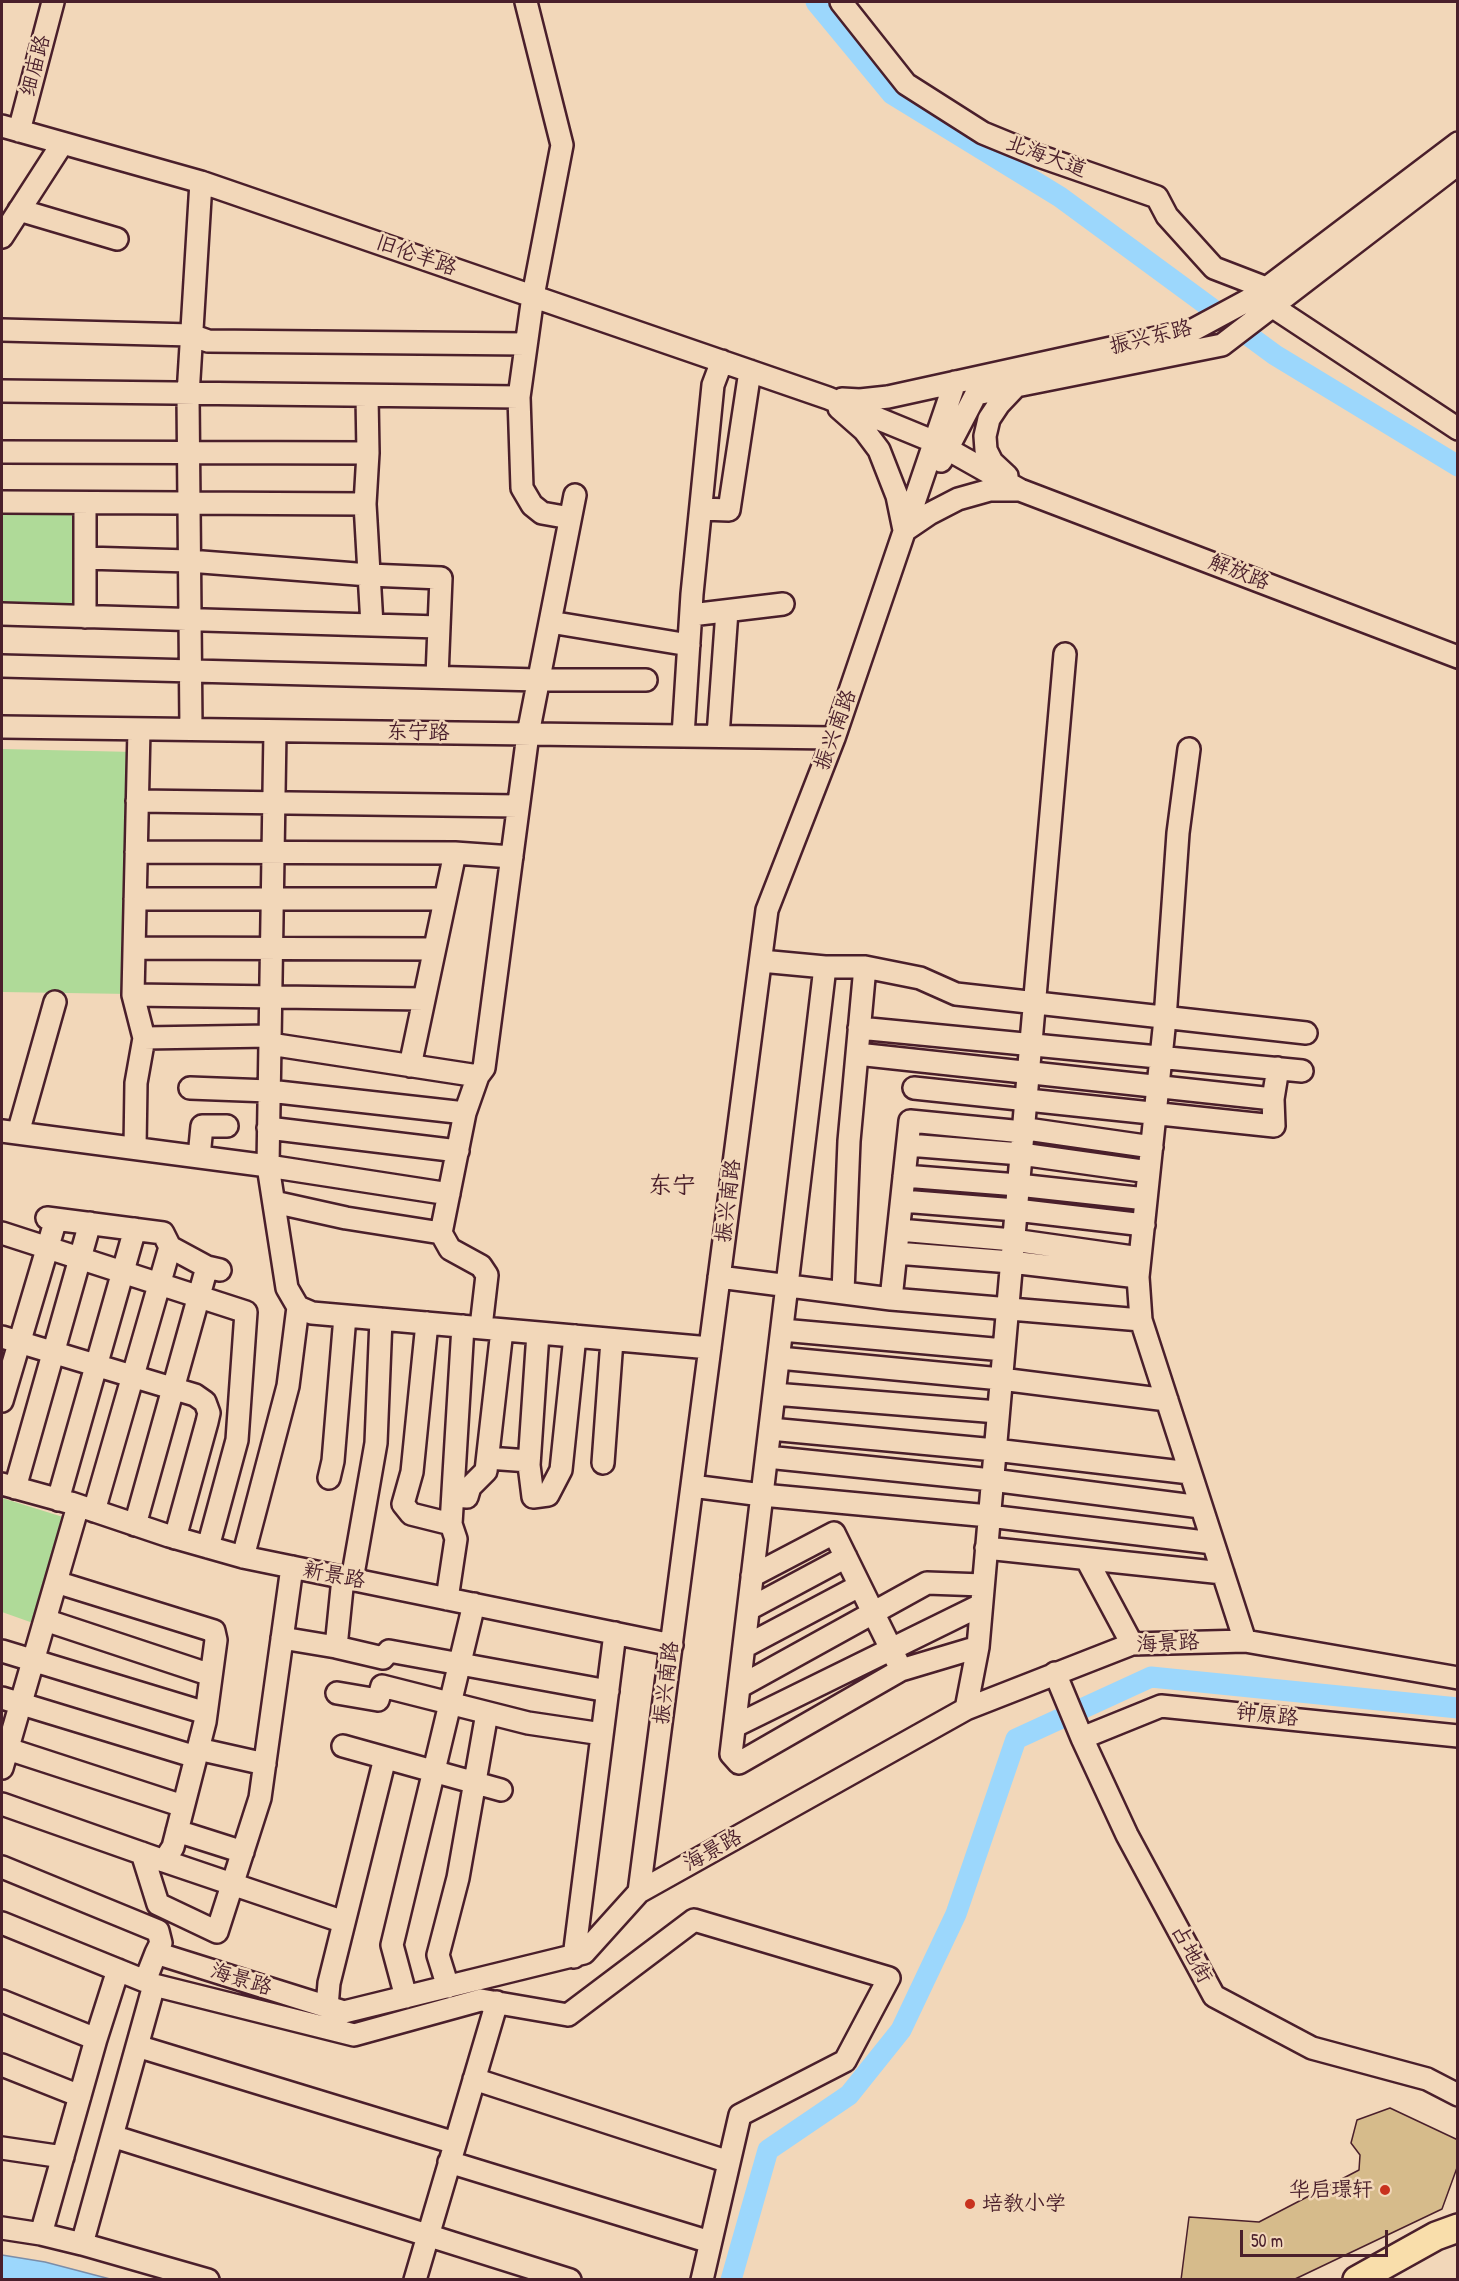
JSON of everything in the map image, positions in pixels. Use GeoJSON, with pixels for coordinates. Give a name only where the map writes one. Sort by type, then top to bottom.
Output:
{"type":"FeatureCollection","features":[{"type":"Feature","properties":{"kind":"main road"},"geometry":{"type":"LineString","coordinates":[[1357,2280],[1436,2236],[1458,2228]]}},
{"type":"Feature","properties":{"kind":"main road"},"geometry":{"type":"LineString","coordinates":[[1390,2280],[1458,2246]]}},
{"type":"Feature","properties":{"kind":"street","name":"细庙路"},"geometry":{"type":"LineString","coordinates":[[10,129],[53,2]]}},
{"type":"Feature","properties":{"kind":"street"},"geometry":{"type":"LineString","coordinates":[[526,2],[562,146],[532,296],[519,397],[522,488],[532,505],[542,513],[570,518]]}},
{"type":"Feature","properties":{"kind":"street","name":"北海大道"},"geometry":{"type":"LineString","coordinates":[[841,2],[906,84],[983,133],[1039,156],[1157,197],[1167,216],[1214,268],[1264,297],[1458,429]]}},
{"type":"Feature","properties":{"kind":"street","name":"旧伦羊路"},"geometry":{"type":"LineString","coordinates":[[10,129],[201,182],[828,398]]}},
{"type":"Feature","properties":{"kind":"street","name":"振兴东路"},"geometry":{"type":"LineString","coordinates":[[941,445],[976,394],[1222,345],[1264,297],[1458,143]]}},
{"type":"Feature","properties":{"kind":"street"},"geometry":{"type":"LineString","coordinates":[[62,144],[8,222],[117,239]]}},
{"type":"Feature","properties":{"kind":"street","name":"振兴东路"},"geometry":{"type":"LineString","coordinates":[[828,398],[860,400],[888,397],[1193,330],[1264,297],[1458,164]]}},
{"type":"Feature","properties":{"kind":"street"},"geometry":{"type":"LineString","coordinates":[[191,729],[188,394],[201,182]]}},
{"type":"Feature","properties":{"kind":"street"},"geometry":{"type":"LineString","coordinates":[[2,330],[190,335],[208,341],[526,344]]}},
{"type":"Feature","properties":{"kind":"street"},"geometry":{"type":"LineString","coordinates":[[683,736],[691,615],[713,386],[722,361]]}},
{"type":"Feature","properties":{"kind":"street"},"geometry":{"type":"LineString","coordinates":[[701,509],[729,510],[750,371]]}},
{"type":"Feature","properties":{"kind":"street"},"geometry":{"type":"LineString","coordinates":[[941,445],[955,382]]}},
{"type":"Feature","properties":{"kind":"street"},"geometry":{"type":"LineString","coordinates":[[1017,385],[999,404],[989,419],[985,436],[986,450],[992,462],[1020,490]]}},
{"type":"Feature","properties":{"kind":"street"},"geometry":{"type":"LineString","coordinates":[[2,391],[519,397]]}},
{"type":"Feature","properties":{"kind":"street"},"geometry":{"type":"LineString","coordinates":[[367,396],[368,453],[365,504],[372,625]]}},
{"type":"Feature","properties":{"kind":"street"},"geometry":{"type":"LineString","coordinates":[[828,398],[941,445],[1020,490]]}},
{"type":"Feature","properties":{"kind":"street"},"geometry":{"type":"LineString","coordinates":[[828,398],[864,430],[879,450],[897,496],[904,531],[929,513],[958,499],[990,490],[1020,490]]}},
{"type":"Feature","properties":{"kind":"street","name":"振兴南路"},"geometry":{"type":"LineString","coordinates":[[639,1892],[767,910],[834,738],[904,531],[941,445]]}},
{"type":"Feature","properties":{"kind":"street"},"geometry":{"type":"LineString","coordinates":[[2,452],[368,453]]}},
{"type":"Feature","properties":{"kind":"street","name":"解放路"},"geometry":{"type":"LineString","coordinates":[[1020,490],[1458,657]]}},
{"type":"Feature","properties":{"kind":"street"},"geometry":{"type":"LineString","coordinates":[[447,1599],[456,1539],[451,1524],[453,1496],[482,1328],[487,1275],[481,1266],[450,1248],[441,1233],[465,1113],[478,1076],[484,1068],[528,734],[575,495]]}},
{"type":"Feature","properties":{"kind":"street"},"geometry":{"type":"LineString","coordinates":[[2,502],[365,504]]}},
{"type":"Feature","properties":{"kind":"street"},"geometry":{"type":"LineString","coordinates":[[85,617],[86,503]]}},
{"type":"Feature","properties":{"kind":"street"},"geometry":{"type":"LineString","coordinates":[[85,558],[189,561],[369,575],[441,578],[437,677]]}},
{"type":"Feature","properties":{"kind":"street"},"geometry":{"type":"LineString","coordinates":[[691,615],[783,604]]}},
{"type":"Feature","properties":{"kind":"street"},"geometry":{"type":"LineString","coordinates":[[718,736],[727,611]]}},
{"type":"Feature","properties":{"kind":"street"},"geometry":{"type":"LineString","coordinates":[[2,614],[439,627]]}},
{"type":"Feature","properties":{"kind":"street"},"geometry":{"type":"LineString","coordinates":[[550,622],[689,645]]}},
{"type":"Feature","properties":{"kind":"street"},"geometry":{"type":"LineString","coordinates":[[966,1709],[978,1647],[1065,654]]}},
{"type":"Feature","properties":{"kind":"street"},"geometry":{"type":"LineString","coordinates":[[2,666],[538,680],[646,680]]}},
{"type":"Feature","properties":{"kind":"street","name":"东宁路"},"geometry":{"type":"LineString","coordinates":[[2,727],[834,738]]}},
{"type":"Feature","properties":{"kind":"street"},"geometry":{"type":"LineString","coordinates":[[135,1148],[136,1083],[144,1038],[134,995],[139,729]]}},
{"type":"Feature","properties":{"kind":"street"},"geometry":{"type":"LineString","coordinates":[[274,730],[268,1166],[287,1288],[298,1307],[312,1313],[710,1348]]}},
{"type":"Feature","properties":{"kind":"street"},"geometry":{"type":"LineString","coordinates":[[1189,749],[1178,833],[1165,1019],[1139,1267],[1141,1320],[1245,1641]]}},
{"type":"Feature","properties":{"kind":"street"},"geometry":{"type":"LineString","coordinates":[[137,801],[518,807]]}},
{"type":"Feature","properties":{"kind":"street"},"geometry":{"type":"LineString","coordinates":[[136,852],[454,853],[512,857]]}},
{"type":"Feature","properties":{"kind":"street"},"geometry":{"type":"LineString","coordinates":[[410,1066],[454,853]]}},
{"type":"Feature","properties":{"kind":"street"},"geometry":{"type":"LineString","coordinates":[[135,898],[445,899]]}},
{"type":"Feature","properties":{"kind":"street"},"geometry":{"type":"LineString","coordinates":[[134,948],[434,950]]}},
{"type":"Feature","properties":{"kind":"street"},"geometry":{"type":"LineString","coordinates":[[761,961],[825,967],[865,967],[920,978],[956,994],[1306,1033]]}},
{"type":"Feature","properties":{"kind":"street"},"geometry":{"type":"LineString","coordinates":[[825,967],[731,1755],[739,1763],[901,1670],[978,1647]]}},
{"type":"Feature","properties":{"kind":"street"},"geometry":{"type":"LineString","coordinates":[[843,1292],[849,1141],[865,967]]}},
{"type":"Feature","properties":{"kind":"street"},"geometry":{"type":"LineString","coordinates":[[134,995],[424,999]]}},
{"type":"Feature","properties":{"kind":"street"},"geometry":{"type":"LineString","coordinates":[[55,1002],[10,1132],[268,1166],[449,1194]]}},
{"type":"Feature","properties":{"kind":"street"},"geometry":{"type":"LineString","coordinates":[[859,1028],[1302,1071]]}},
{"type":"Feature","properties":{"kind":"street"},"geometry":{"type":"LineString","coordinates":[[144,1038],[270,1040],[478,1076]]}},
{"type":"Feature","properties":{"kind":"street"},"geometry":{"type":"LineString","coordinates":[[857,1054],[1273,1099]]}},
{"type":"Feature","properties":{"kind":"street"},"geometry":{"type":"LineString","coordinates":[[914,1088],[1274,1126],[1273,1099],[1278,1068]]}},
{"type":"Feature","properties":{"kind":"street"},"geometry":{"type":"LineString","coordinates":[[190,1088],[269,1091],[465,1113]]}},
{"type":"Feature","properties":{"kind":"street"},"geometry":{"type":"LineString","coordinates":[[891,1299],[910,1121],[1023,1132],[1027,1130],[1152,1148]]}},
{"type":"Feature","properties":{"kind":"street"},"geometry":{"type":"LineString","coordinates":[[199,1157],[202,1126],[227,1126]]}},
{"type":"Feature","properties":{"kind":"street"},"geometry":{"type":"LineString","coordinates":[[268,1128],[458,1151]]}},
{"type":"Feature","properties":{"kind":"street"},"geometry":{"type":"LineString","coordinates":[[908,1145],[1021,1154],[1149,1172]]}},
{"type":"Feature","properties":{"kind":"street"},"geometry":{"type":"LineString","coordinates":[[904,1176],[1018,1185],[1146,1199]]}},
{"type":"Feature","properties":{"kind":"street"},"geometry":{"type":"LineString","coordinates":[[902,1201],[1016,1210],[1144,1225]]}},
{"type":"Feature","properties":{"kind":"street"},"geometry":{"type":"LineString","coordinates":[[274,1202],[346,1218],[441,1233]]}},
{"type":"Feature","properties":{"kind":"street"},"geometry":{"type":"LineString","coordinates":[[2,1401],[10,1339],[47,1248],[51,1218],[163,1233],[170,1247],[213,1268],[199,1297],[135,1525]]}},
{"type":"Feature","properties":{"kind":"street"},"geometry":{"type":"LineString","coordinates":[[8,1486],[53,1352],[90,1223]]}},
{"type":"Feature","properties":{"kind":"street"},"geometry":{"type":"LineString","coordinates":[[135,1229],[97,1365],[77,1506],[33,1661],[11,1700],[3,1754],[183,1806]]}},
{"type":"Feature","properties":{"kind":"street"},"geometry":{"type":"LineString","coordinates":[[899,1230],[1013,1240],[1139,1267]]}},
{"type":"Feature","properties":{"kind":"street"},"geometry":{"type":"LineString","coordinates":[[2,1233],[246,1312],[237,1440],[208,1547]]}},
{"type":"Feature","properties":{"kind":"street"},"geometry":{"type":"LineString","coordinates":[[77,1506],[133,1377],[170,1247]]}},
{"type":"Feature","properties":{"kind":"street"},"geometry":{"type":"LineString","coordinates":[[896,1253],[1011,1262],[1139,1267]]}},
{"type":"Feature","properties":{"kind":"street"},"geometry":{"type":"LineString","coordinates":[[719,1277],[891,1299],[1141,1320]]}},
{"type":"Feature","properties":{"kind":"street"},"geometry":{"type":"LineString","coordinates":[[243,1557],[288,1386],[298,1307]]}},
{"type":"Feature","properties":{"kind":"street"},"geometry":{"type":"LineString","coordinates":[[329,1478],[333,1461],[345,1316]]}},
{"type":"Feature","properties":{"kind":"street"},"geometry":{"type":"LineString","coordinates":[[336,1647],[376,1443],[381,1319]]}},
{"type":"Feature","properties":{"kind":"street"},"geometry":{"type":"LineString","coordinates":[[427,1323],[412,1472],[403,1504],[411,1515],[451,1524]]}},
{"type":"Feature","properties":{"kind":"street"},"geometry":{"type":"LineString","coordinates":[[453,1496],[467,1497],[470,1487],[486,1471],[488,1458],[482,1328]]}},
{"type":"Feature","properties":{"kind":"street"},"geometry":{"type":"LineString","coordinates":[[782,1330],[1004,1350]]}},
{"type":"Feature","properties":{"kind":"street"},"geometry":{"type":"LineString","coordinates":[[538,1333],[530,1461],[533,1497],[548,1495],[561,1470],[575,1336]]}},
{"type":"Feature","properties":{"kind":"street"},"geometry":{"type":"LineString","coordinates":[[10,1339],[195,1395],[205,1402],[208,1413],[175,1538]]}},
{"type":"Feature","properties":{"kind":"street"},"geometry":{"type":"LineString","coordinates":[[603,1463],[612,1340]]}},
{"type":"Feature","properties":{"kind":"street"},"geometry":{"type":"LineString","coordinates":[[779,1358],[1001,1379],[1167,1400]]}},
{"type":"Feature","properties":{"kind":"street"},"geometry":{"type":"LineString","coordinates":[[774,1394],[998,1412]]}},
{"type":"Feature","properties":{"kind":"street"},"geometry":{"type":"LineString","coordinates":[[770,1429],[995,1450],[1190,1473]]}},
{"type":"Feature","properties":{"kind":"street"},"geometry":{"type":"LineString","coordinates":[[767,1457],[992,1480],[1202,1507]]}},
{"type":"Feature","properties":{"kind":"street"},"geometry":{"type":"LineString","coordinates":[[488,1458],[530,1461]]}},
{"type":"Feature","properties":{"kind":"street","name":"新景路"},"geometry":{"type":"LineString","coordinates":[[8,1486],[243,1557],[672,1645]]}},
{"type":"Feature","properties":{"kind":"street"},"geometry":{"type":"LineString","coordinates":[[692,1486],[762,1495],[989,1516],[1213,1543]]}},
{"type":"Feature","properties":{"kind":"street"},"geometry":{"type":"LineString","coordinates":[[752,1576],[834,1533],[901,1670]]}},
{"type":"Feature","properties":{"kind":"street"},"geometry":{"type":"LineString","coordinates":[[986,1548],[1223,1573]]}},
{"type":"Feature","properties":{"kind":"street"},"geometry":{"type":"LineString","coordinates":[[749,1608],[846,1557]]}},
{"type":"Feature","properties":{"kind":"street"},"geometry":{"type":"LineString","coordinates":[[1087,1560],[1132,1644]]}},
{"type":"Feature","properties":{"kind":"street"},"geometry":{"type":"LineString","coordinates":[[142,1853],[158,1904],[217,1932],[260,1798],[292,1567]]}},
{"type":"Feature","properties":{"kind":"street"},"geometry":{"type":"LineString","coordinates":[[56,1582],[214,1631],[216,1640],[206,1713],[173,1846],[164,1861]]}},
{"type":"Feature","properties":{"kind":"street"},"geometry":{"type":"LineString","coordinates":[[739,1687],[927,1584],[982,1595]]}},
{"type":"Feature","properties":{"kind":"street"},"geometry":{"type":"LineString","coordinates":[[744,1647],[859,1586]]}},
{"type":"Feature","properties":{"kind":"street"},"geometry":{"type":"LineString","coordinates":[[735,1726],[891,1649],[982,1595]]}},
{"type":"Feature","properties":{"kind":"street"},"geometry":{"type":"LineString","coordinates":[[406,1997],[392,1945],[474,1604]]}},
{"type":"Feature","properties":{"kind":"street"},"geometry":{"type":"LineString","coordinates":[[45,1620],[211,1675]]}},
{"type":"Feature","properties":{"kind":"street"},"geometry":{"type":"LineString","coordinates":[[574,1957],[615,1634]]}},
{"type":"Feature","properties":{"kind":"street"},"geometry":{"type":"LineString","coordinates":[[282,1638],[383,1658],[389,1651],[608,1690]]}},
{"type":"Feature","properties":{"kind":"street","name":"海景路"},"geometry":{"type":"LineString","coordinates":[[156,1953],[344,2012],[574,1957],[584,1953],[639,1892],[966,1709],[1132,1644],[1245,1641],[1458,1678]]}},
{"type":"Feature","properties":{"kind":"street"},"geometry":{"type":"LineString","coordinates":[[2,1652],[206,1713]]}},
{"type":"Feature","properties":{"kind":"street","name":"占地街"},"geometry":{"type":"LineString","coordinates":[[1055,1673],[1127,1835],[1214,1996],[1312,2048],[1428,2079],[1458,2095]]}},
{"type":"Feature","properties":{"kind":"street"},"geometry":{"type":"LineString","coordinates":[[337,1693],[378,1700],[382,1686],[528,1724],[602,1734]]}},
{"type":"Feature","properties":{"kind":"street"},"geometry":{"type":"LineString","coordinates":[[11,1700],[197,1753],[265,1764]]}},
{"type":"Feature","properties":{"kind":"street","name":"钟原路"},"geometry":{"type":"LineString","coordinates":[[1078,1729],[1161,1706],[1458,1736]]}},
{"type":"Feature","properties":{"kind":"street"},"geometry":{"type":"LineString","coordinates":[[448,1987],[438,1955],[458,1878],[488,1713]]}},
{"type":"Feature","properties":{"kind":"street"},"geometry":{"type":"LineString","coordinates":[[343,1746],[501,1790]]}},
{"type":"Feature","properties":{"kind":"street"},"geometry":{"type":"LineString","coordinates":[[327,2007],[329,1983],[385,1758]]}},
{"type":"Feature","properties":{"kind":"street"},"geometry":{"type":"LineString","coordinates":[[2,1804],[344,1922]]}},
{"type":"Feature","properties":{"kind":"street"},"geometry":{"type":"LineString","coordinates":[[177,1831],[243,1852]]}},
{"type":"Feature","properties":{"kind":"street"},"geometry":{"type":"LineString","coordinates":[[2,1868],[158,1931],[161,1943],[156,1953],[137,2046],[82,2244]]}},
{"type":"Feature","properties":{"kind":"street"},"geometry":{"type":"LineString","coordinates":[[2,1923],[150,1983],[354,2035],[481,2000],[568,2015],[694,1920],[889,1978],[845,2061],[740,2115],[702,2280]]}},
{"type":"Feature","properties":{"kind":"street"},"geometry":{"type":"LineString","coordinates":[[41,2234],[96,2039],[118,1970]]}},
{"type":"Feature","properties":{"kind":"street"},"geometry":{"type":"LineString","coordinates":[[2,2001],[96,2039]]}},
{"type":"Feature","properties":{"kind":"street"},"geometry":{"type":"LineString","coordinates":[[415,2280],[497,2002]]}},
{"type":"Feature","properties":{"kind":"street"},"geometry":{"type":"LineString","coordinates":[[137,2046],[710,2242]]}},
{"type":"Feature","properties":{"kind":"street"},"geometry":{"type":"LineString","coordinates":[[2,2065],[80,2096]]}},
{"type":"Feature","properties":{"kind":"street"},"geometry":{"type":"LineString","coordinates":[[474,2079],[729,2162]]}},
{"type":"Feature","properties":{"kind":"street"},"geometry":{"type":"LineString","coordinates":[[112,2136],[570,2280]]}},
{"type":"Feature","properties":{"kind":"street"},"geometry":{"type":"LineString","coordinates":[[2,2148],[63,2157]]}},
{"type":"Feature","properties":{"kind":"street"},"geometry":{"type":"LineString","coordinates":[[2,2228],[82,2244],[208,2280]]}},
{"type":"Feature","properties":{"kind":"green space"},"geometry":{"type":"Polygon","coordinates":[[[2,509],[78,509],[79,609],[2,609],[2,509]]]}},
{"type":"Feature","properties":{"kind":"green space"},"geometry":{"type":"Polygon","coordinates":[[[2,749],[135,752],[130,994],[2,992],[2,749]]]}},
{"type":"Feature","properties":{"kind":"green space"},"geometry":{"type":"Polygon","coordinates":[[[2,1498],[63,1517],[33,1623],[2,1612],[2,1498]]]}},
{"type":"Feature","properties":{"kind":"water"},"geometry":{"type":"Polygon","coordinates":[[[2,2255],[45,2262],[110,2279],[2,2279],[2,2255]]]}},
{"type":"Feature","properties":{"kind":"building","name":"华启璟轩"},"geometry":{"type":"Polygon","coordinates":[[[1390,2108],[1458,2140],[1458,2165],[1442,2209],[1293,2280],[1181,2280],[1189,2217],[1259,2222],[1359,2170],[1360,2155],[1351,2143],[1357,2120],[1390,2108]]]}},
{"type":"Feature","properties":{"kind":"waterway"},"geometry":{"type":"LineString","coordinates":[[816,2],[892,94],[1060,197],[1275,355],[1458,466]]}},
{"type":"Feature","properties":{"kind":"waterway"},"geometry":{"type":"LineString","coordinates":[[731,2280],[768,2150],[849,2095],[901,2030],[956,1914],[1016,1739],[1151,1677],[1458,1708]]}},
{"type":"Feature","properties":{"kind":"place","name":"华启璟轩"},"geometry":{"type":"Point","coordinates":[1385,2190]}},
{"type":"Feature","properties":{"kind":"place","name":"培教小学"},"geometry":{"type":"Point","coordinates":[970,2204]}},
{"type":"Feature","properties":{"kind":"district","name":"东宁"},"geometry":{"type":"Point","coordinates":[672,1187]}}]}
